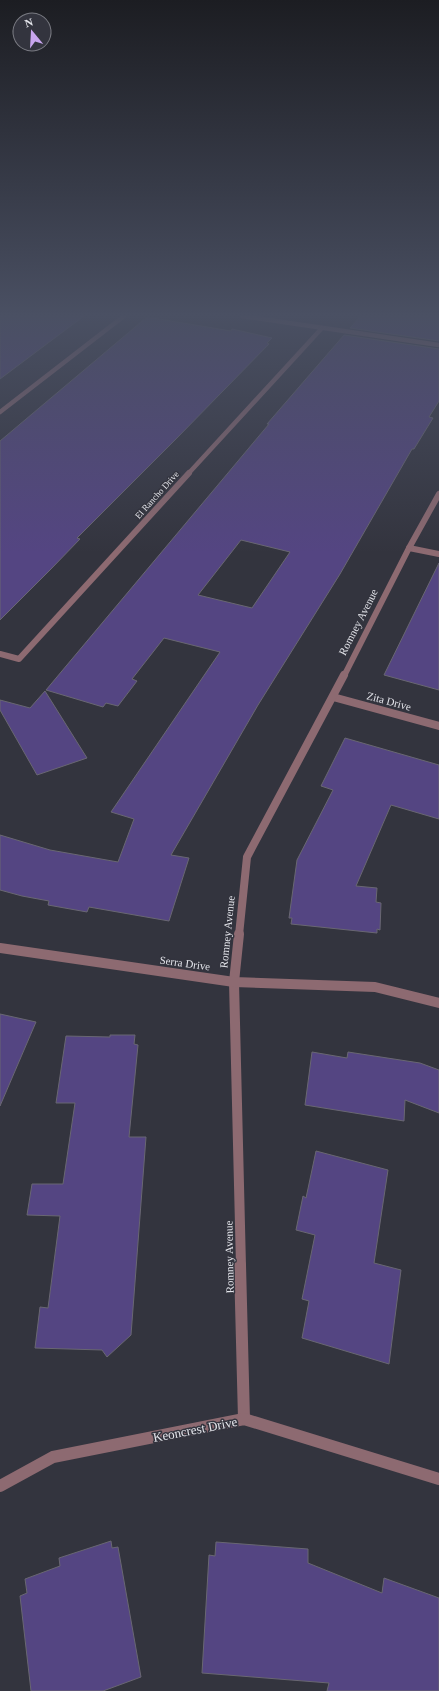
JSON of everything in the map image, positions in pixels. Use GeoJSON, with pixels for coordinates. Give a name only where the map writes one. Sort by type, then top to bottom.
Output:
{"type":"FeatureCollection","features":[{"type":"Feature","properties":{"kind":"street"},"geometry":{"type":"LineString","coordinates":[[0,412],[22,395]]}},
{"type":"Feature","properties":{"kind":"street","name":"El Rancho Drive"},"geometry":{"type":"LineString","coordinates":[[0,654],[19,659],[261,395]]}},
{"type":"Feature","properties":{"kind":"street","name":"Romney Avenue"},"geometry":{"type":"LineString","coordinates":[[244,1419],[234,982],[247,857],[333,697],[439,494]]}},
{"type":"Feature","properties":{"kind":"street"},"geometry":{"type":"LineString","coordinates":[[410,548],[439,554]]}},
{"type":"Feature","properties":{"kind":"street","name":"Zita Drive"},"geometry":{"type":"LineString","coordinates":[[333,697],[439,726]]}},
{"type":"Feature","properties":{"kind":"street","name":"Serra Drive"},"geometry":{"type":"LineString","coordinates":[[0,948],[234,982],[375,987],[439,1003]]}},
{"type":"Feature","properties":{"kind":"street","name":"Keoncrest Drive"},"geometry":{"type":"LineString","coordinates":[[0,1486],[53,1457],[244,1419],[429,1474],[439,1479]]}},
{"type":"Feature","properties":{"kind":"building"},"geometry":{"type":"Polygon","coordinates":[[[55,395],[219,395],[77,538],[80,539],[0,620],[0,441],[55,395]]]}},
{"type":"Feature","properties":{"kind":"building"},"geometry":{"type":"Polygon","coordinates":[[[292,395],[439,395],[439,401],[429,417],[433,418],[414,449],[412,449],[340,574],[258,705],[171,855],[189,858],[169,921],[89,907],[87,912],[48,905],[49,901],[0,890],[0,835],[50,850],[118,862],[134,819],[111,812],[220,652],[164,638],[132,679],[137,681],[118,706],[106,703],[103,707],[46,690],[269,424],[267,424],[292,395]],[[241,540],[198,595],[252,608],[290,552],[241,540]]]}},
{"type":"Feature","properties":{"kind":"building"},"geometry":{"type":"Polygon","coordinates":[[[439,563],[439,690],[384,675],[439,563]]]}},
{"type":"Feature","properties":{"kind":"building"},"geometry":{"type":"Polygon","coordinates":[[[45,691],[87,758],[37,775],[0,710],[0,700],[30,708],[45,691]]]}},
{"type":"Feature","properties":{"kind":"building"},"geometry":{"type":"Polygon","coordinates":[[[345,738],[439,765],[439,819],[391,805],[356,886],[377,888],[376,902],[381,903],[380,930],[377,929],[377,933],[291,924],[292,918],[289,918],[297,860],[333,790],[321,786],[345,738]]]}},
{"type":"Feature","properties":{"kind":"building"},"geometry":{"type":"Polygon","coordinates":[[[0,1014],[36,1022],[0,1106],[0,1014]]]}},
{"type":"Feature","properties":{"kind":"building"},"geometry":{"type":"Polygon","coordinates":[[[110,1035],[135,1035],[134,1044],[138,1045],[129,1137],[146,1137],[131,1335],[107,1357],[102,1350],[35,1348],[40,1307],[48,1308],[60,1216],[27,1215],[32,1184],[63,1184],[75,1103],[56,1103],[66,1036],[110,1037],[110,1035]]]}},
{"type":"Feature","properties":{"kind":"building"},"geometry":{"type":"Polygon","coordinates":[[[312,1052],[347,1058],[348,1052],[420,1063],[439,1070],[439,1113],[405,1100],[404,1121],[305,1105],[312,1052]]]}},
{"type":"Feature","properties":{"kind":"building"},"geometry":{"type":"Polygon","coordinates":[[[316,1151],[388,1170],[374,1263],[401,1270],[389,1364],[302,1338],[309,1301],[302,1299],[315,1235],[296,1230],[303,1196],[306,1198],[316,1151]]]}},
{"type":"Feature","properties":{"kind":"building"},"geometry":{"type":"Polygon","coordinates":[[[111,1541],[112,1548],[118,1547],[141,1677],[103,1691],[31,1691],[20,1596],[27,1593],[25,1579],[60,1566],[59,1558],[111,1541]]]}},
{"type":"Feature","properties":{"kind":"building"},"geometry":{"type":"Polygon","coordinates":[[[216,1542],[308,1549],[308,1563],[382,1593],[384,1578],[439,1598],[439,1691],[327,1691],[329,1683],[202,1673],[209,1555],[215,1556],[216,1542]]]}}]}
